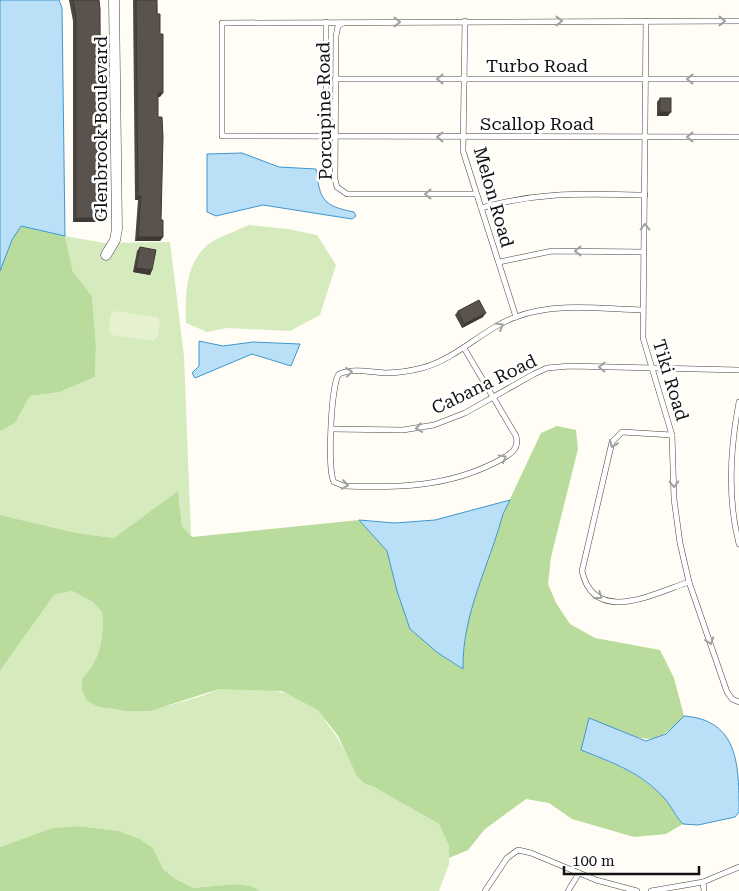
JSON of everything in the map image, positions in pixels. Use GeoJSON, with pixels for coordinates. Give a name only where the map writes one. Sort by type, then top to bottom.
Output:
{"type":"FeatureCollection","features":[{"type":"Feature","properties":{"kind":"street","name":"Glenbrook Boulevard"},"geometry":{"type":"LineString","coordinates":[[106,255],[115,240],[117,228],[114,0]]}},
{"type":"Feature","properties":{"kind":"lane","name":"Tiki Road"},"geometry":{"type":"LineString","coordinates":[[646,21],[643,338],[651,368],[666,408],[672,435],[676,519],[689,582],[727,692],[732,699],[739,702]]}},
{"type":"Feature","properties":{"kind":"lane"},"geometry":{"type":"LineString","coordinates":[[326,137],[326,22],[739,21]]}},
{"type":"Feature","properties":{"kind":"lane","name":"Scallop Road"},"geometry":{"type":"LineString","coordinates":[[326,22],[222,23],[222,136],[739,136]]}},
{"type":"Feature","properties":{"kind":"lane","name":"Porcupine Road"},"geometry":{"type":"LineString","coordinates":[[348,22],[342,23],[336,30],[335,179],[337,187],[347,194],[476,194]]}},
{"type":"Feature","properties":{"kind":"lane","name":"Melon Road"},"geometry":{"type":"LineString","coordinates":[[464,22],[463,152],[516,317]]}},
{"type":"Feature","properties":{"kind":"lane","name":"Turbo Road"},"geometry":{"type":"LineString","coordinates":[[335,79],[739,79]]}},
{"type":"Feature","properties":{"kind":"lane"},"geometry":{"type":"LineString","coordinates":[[481,208],[509,200],[545,194],[645,195]]}},
{"type":"Feature","properties":{"kind":"lane"},"geometry":{"type":"LineString","coordinates":[[499,262],[552,251],[644,252]]}},
{"type":"Feature","properties":{"kind":"lane"},"geometry":{"type":"LineString","coordinates":[[464,348],[516,436],[517,446],[515,450],[488,466],[436,483],[394,488],[339,485],[334,482],[330,472],[335,383],[339,374],[350,371],[386,373],[413,370],[437,363],[516,317],[561,308],[642,310]]}},
{"type":"Feature","properties":{"kind":"lane","name":"Cabana Road"},"geometry":{"type":"LineString","coordinates":[[332,429],[403,430],[434,425],[464,413],[547,368],[570,366],[739,370]]}},
{"type":"Feature","properties":{"kind":"lane"},"geometry":{"type":"LineString","coordinates":[[739,402],[730,472],[739,544]]}},
{"type":"Feature","properties":{"kind":"lane"},"geometry":{"type":"LineString","coordinates":[[672,435],[622,432],[612,442],[582,571],[587,586],[593,593],[616,603],[628,602],[689,582]]}},
{"type":"Feature","properties":{"kind":"lane"},"geometry":{"type":"LineString","coordinates":[[484,891],[507,858],[518,850],[531,853],[617,887],[637,891]]}},
{"type":"Feature","properties":{"kind":"lane"},"geometry":{"type":"LineString","coordinates":[[651,891],[702,882],[739,867]]}},
{"type":"Feature","properties":{"kind":"lane"},"geometry":{"type":"LineString","coordinates":[[568,891],[580,873]]}},
{"type":"Feature","properties":{"kind":"lane"},"geometry":{"type":"LineString","coordinates":[[702,882],[704,891]]}},
{"type":"Feature","properties":{"kind":"green space"},"geometry":{"type":"Polygon","coordinates":[[[249,225],[288,229],[317,235],[336,265],[320,315],[290,331],[227,328],[207,332],[186,323],[187,289],[192,267],[197,257],[213,241],[249,225]]]}},
{"type":"Feature","properties":{"kind":"green space"},"geometry":{"type":"Polygon","coordinates":[[[21,226],[65,236],[73,272],[92,296],[96,345],[95,377],[60,392],[30,396],[15,423],[0,431],[0,271],[12,240],[21,226]]]}},
{"type":"Feature","properties":{"kind":"green space"},"geometry":{"type":"Polygon","coordinates":[[[65,236],[104,243],[170,242],[184,356],[191,537],[182,526],[178,492],[114,538],[77,533],[0,515],[0,431],[15,423],[30,396],[60,392],[95,377],[96,345],[92,296],[73,272],[65,236]]]}},
{"type":"Feature","properties":{"kind":"green space"},"geometry":{"type":"Polygon","coordinates":[[[115,311],[158,317],[160,322],[157,338],[153,341],[112,335],[108,331],[111,314],[115,311]]]}},
{"type":"Feature","properties":{"kind":"green space"},"geometry":{"type":"Polygon","coordinates":[[[557,426],[576,430],[578,449],[551,557],[548,584],[556,603],[570,624],[595,638],[660,650],[674,678],[684,716],[668,731],[656,738],[642,738],[621,732],[581,750],[636,775],[656,790],[670,805],[683,824],[666,834],[634,837],[572,819],[549,803],[526,799],[485,829],[468,850],[449,858],[449,846],[439,824],[372,786],[365,784],[357,776],[338,736],[318,710],[282,691],[219,689],[150,711],[126,711],[99,707],[87,701],[82,690],[82,679],[93,664],[100,647],[102,639],[102,612],[93,602],[72,591],[54,595],[0,671],[0,515],[77,533],[114,538],[178,491],[182,526],[192,537],[359,520],[387,551],[397,591],[410,629],[438,653],[462,669],[467,622],[503,514],[541,433],[557,426]]]}},
{"type":"Feature","properties":{"kind":"green space"},"geometry":{"type":"Polygon","coordinates":[[[72,591],[93,602],[102,612],[102,639],[100,647],[93,664],[82,679],[88,701],[116,710],[145,710],[188,700],[220,689],[258,688],[285,693],[309,703],[321,713],[365,784],[372,786],[439,824],[449,846],[449,864],[439,891],[260,891],[251,886],[235,884],[193,888],[174,878],[163,869],[153,848],[140,839],[119,831],[79,826],[52,828],[0,847],[0,671],[54,595],[72,591]]]}},
{"type":"Feature","properties":{"kind":"green space"},"geometry":{"type":"Polygon","coordinates":[[[79,826],[119,831],[140,839],[153,848],[163,869],[174,878],[193,888],[235,884],[251,886],[260,891],[0,891],[0,847],[52,828],[79,826]]]}},
{"type":"Feature","properties":{"kind":"water"},"geometry":{"type":"Polygon","coordinates":[[[0,0],[59,0],[62,8],[65,236],[21,226],[12,240],[0,271],[0,0]]]}},
{"type":"Feature","properties":{"kind":"water"},"geometry":{"type":"Polygon","coordinates":[[[242,153],[279,167],[316,169],[319,188],[325,200],[336,207],[354,212],[356,216],[352,219],[263,205],[216,216],[207,212],[207,154],[242,153]]]}},
{"type":"Feature","properties":{"kind":"water"},"geometry":{"type":"Polygon","coordinates":[[[199,341],[223,346],[253,342],[300,344],[291,366],[252,354],[195,378],[192,373],[199,366],[199,341]]]}},
{"type":"Feature","properties":{"kind":"water"},"geometry":{"type":"Polygon","coordinates":[[[510,500],[503,514],[477,590],[467,629],[463,669],[438,653],[410,629],[397,591],[387,551],[359,520],[395,523],[435,520],[510,500]]]}},
{"type":"Feature","properties":{"kind":"water"},"geometry":{"type":"Polygon","coordinates":[[[684,716],[702,719],[716,726],[726,736],[736,762],[738,778],[739,812],[735,817],[698,825],[683,824],[665,799],[646,782],[626,769],[581,750],[589,718],[646,741],[666,734],[684,716]]]}},
{"type":"Feature","properties":{"kind":"building"},"geometry":{"type":"Polygon","coordinates":[[[73,0],[99,0],[101,218],[76,218],[76,17],[73,0]]]}},
{"type":"Feature","properties":{"kind":"building"},"geometry":{"type":"Polygon","coordinates":[[[136,0],[157,0],[157,14],[160,14],[160,34],[163,34],[163,93],[158,93],[158,117],[162,117],[163,137],[161,220],[163,220],[163,237],[138,237],[141,196],[138,196],[136,0]]]}},
{"type":"Feature","properties":{"kind":"building"},"geometry":{"type":"Polygon","coordinates":[[[660,98],[671,98],[671,112],[660,112],[660,98]]]}},
{"type":"Feature","properties":{"kind":"building"},"geometry":{"type":"Polygon","coordinates":[[[140,247],[156,250],[152,270],[136,268],[140,247]]]}},
{"type":"Feature","properties":{"kind":"building"},"geometry":{"type":"Polygon","coordinates":[[[479,300],[486,313],[464,324],[458,311],[479,300]]]}}]}
